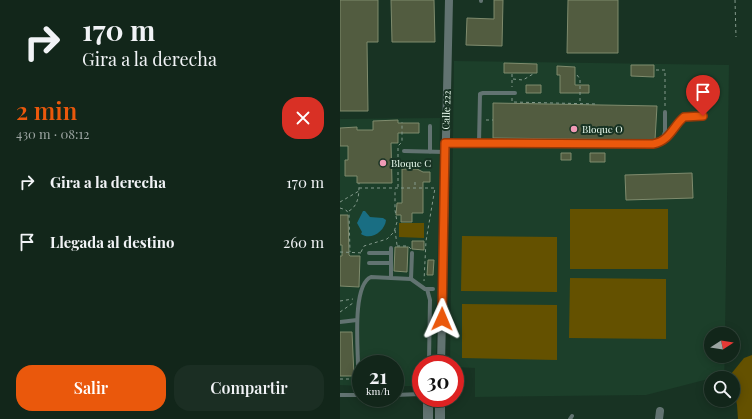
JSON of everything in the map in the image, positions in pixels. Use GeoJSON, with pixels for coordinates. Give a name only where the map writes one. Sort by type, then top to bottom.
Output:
{"type":"FeatureCollection","features":[{"type":"Feature","properties":{"kind":"street","name":"Calle 222"},"geometry":{"type":"LineString","coordinates":[[441,355],[438,290],[445,152],[449,0]]}},
{"type":"Feature","properties":{"kind":"street"},"geometry":{"type":"LineString","coordinates":[[428,407],[428,419]]}},
{"type":"Feature","properties":{"kind":"street"},"geometry":{"type":"LineString","coordinates":[[440,407],[440,419]]}},
{"type":"Feature","properties":{"kind":"lane"},"geometry":{"type":"LineString","coordinates":[[479,143],[481,93],[514,92]]}},
{"type":"Feature","properties":{"kind":"lane"},"geometry":{"type":"LineString","coordinates":[[660,142],[665,134],[665,112]]}},
{"type":"Feature","properties":{"kind":"lane"},"geometry":{"type":"LineString","coordinates":[[445,143],[653,144],[667,138],[684,117],[703,116]]}},
{"type":"Feature","properties":{"kind":"lane"},"geometry":{"type":"LineString","coordinates":[[430,126],[430,152]]}},
{"type":"Feature","properties":{"kind":"lane"},"geometry":{"type":"LineString","coordinates":[[404,152],[445,152]]}},
{"type":"Feature","properties":{"kind":"lane"},"geometry":{"type":"LineString","coordinates":[[390,278],[391,248]]}},
{"type":"Feature","properties":{"kind":"lane"},"geometry":{"type":"LineString","coordinates":[[369,253],[391,253]]}},
{"type":"Feature","properties":{"kind":"lane"},"geometry":{"type":"LineString","coordinates":[[411,279],[412,253]]}},
{"type":"Feature","properties":{"kind":"lane"},"geometry":{"type":"LineString","coordinates":[[369,263],[391,264]]}},
{"type":"Feature","properties":{"kind":"lane"},"geometry":{"type":"LineString","coordinates":[[359,355],[357,320],[359,296],[368,278],[371,277],[411,279],[425,289],[430,300],[429,355]]}},
{"type":"Feature","properties":{"kind":"lane"},"geometry":{"type":"LineString","coordinates":[[425,289],[438,290]]}},
{"type":"Feature","properties":{"kind":"lane"},"geometry":{"type":"LineString","coordinates":[[340,322],[357,320]]}},
{"type":"Feature","properties":{"kind":"lane"},"geometry":{"type":"LineString","coordinates":[[340,395],[352,395]]}},
{"type":"Feature","properties":{"kind":"path"},"geometry":{"type":"LineString","coordinates":[[735,0],[736,37]]}},
{"type":"Feature","properties":{"kind":"path"},"geometry":{"type":"LineString","coordinates":[[656,70],[665,70],[665,112]]}},
{"type":"Feature","properties":{"kind":"path"},"geometry":{"type":"LineString","coordinates":[[512,74],[514,92],[512,102],[596,104]]}},
{"type":"Feature","properties":{"kind":"path"},"geometry":{"type":"LineString","coordinates":[[512,79],[523,80],[533,74]]}},
{"type":"Feature","properties":{"kind":"path"},"geometry":{"type":"LineString","coordinates":[[577,74],[580,78],[580,103]]}},
{"type":"Feature","properties":{"kind":"path"},"geometry":{"type":"LineString","coordinates":[[523,80],[526,83]]}},
{"type":"Feature","properties":{"kind":"path"},"geometry":{"type":"LineString","coordinates":[[480,120],[493,120]]}},
{"type":"Feature","properties":{"kind":"path"},"geometry":{"type":"LineString","coordinates":[[415,182],[415,188]]}},
{"type":"Feature","properties":{"kind":"path"},"geometry":{"type":"LineString","coordinates":[[348,212],[356,203],[359,183]]}},
{"type":"Feature","properties":{"kind":"path"},"geometry":{"type":"LineString","coordinates":[[359,188],[434,187],[435,190],[426,241],[425,289]]}},
{"type":"Feature","properties":{"kind":"path"},"geometry":{"type":"LineString","coordinates":[[395,188],[395,210],[397,219],[395,230],[397,246]]}},
{"type":"Feature","properties":{"kind":"path"},"geometry":{"type":"LineString","coordinates":[[340,202],[359,191]]}},
{"type":"Feature","properties":{"kind":"path"},"geometry":{"type":"LineString","coordinates":[[340,208],[348,212],[350,217],[350,252]]}},
{"type":"Feature","properties":{"kind":"path"},"geometry":{"type":"LineString","coordinates":[[361,252],[367,245],[387,239],[395,230]]}},
{"type":"Feature","properties":{"kind":"path"},"geometry":{"type":"LineString","coordinates":[[391,248],[393,246],[409,246],[412,253]]}},
{"type":"Feature","properties":{"kind":"path"},"geometry":{"type":"LineString","coordinates":[[340,252],[369,253]]}},
{"type":"Feature","properties":{"kind":"path"},"geometry":{"type":"LineString","coordinates":[[340,301],[355,299]]}},
{"type":"Feature","properties":{"kind":"path"},"geometry":{"type":"LineString","coordinates":[[340,312],[355,302]]}},
{"type":"Feature","properties":{"kind":"path"},"geometry":{"type":"LineString","coordinates":[[340,376],[340,379],[352,379]]}},
{"type":"Feature","properties":{"kind":"shaded area"},"geometry":{"type":"Polygon","coordinates":[[[454,61],[729,65],[725,327],[704,327],[704,363],[725,363],[724,371],[704,371],[704,380],[646,395],[475,397],[475,368],[464,367],[464,355],[450,355],[454,61]]]}},
{"type":"Feature","properties":{"kind":"shaded area"},"geometry":{"type":"Polygon","coordinates":[[[440,118],[436,355],[412,355],[412,386],[404,386],[404,355],[352,355],[352,386],[340,385],[340,119],[440,118]]]}},
{"type":"Feature","properties":{"kind":"shaded area"},"geometry":{"type":"Polygon","coordinates":[[[570,209],[668,209],[668,269],[570,269],[570,209]]]}},
{"type":"Feature","properties":{"kind":"shaded area"},"geometry":{"type":"Polygon","coordinates":[[[399,223],[424,223],[424,238],[399,237],[399,223]]]}},
{"type":"Feature","properties":{"kind":"shaded area"},"geometry":{"type":"Polygon","coordinates":[[[462,236],[557,237],[557,292],[461,291],[462,236]]]}},
{"type":"Feature","properties":{"kind":"shaded area"},"geometry":{"type":"Polygon","coordinates":[[[570,278],[666,279],[666,339],[569,338],[570,278]]]}},
{"type":"Feature","properties":{"kind":"shaded area"},"geometry":{"type":"Polygon","coordinates":[[[462,304],[557,305],[557,360],[464,358],[464,355],[462,355],[462,304]]]}},
{"type":"Feature","properties":{"kind":"shaded area"},"geometry":{"type":"Polygon","coordinates":[[[752,355],[752,419],[738,419],[737,407],[740,407],[740,371],[733,371],[744,358],[752,355]]]}},
{"type":"Feature","properties":{"kind":"water"},"geometry":{"type":"Polygon","coordinates":[[[363,211],[365,211],[370,217],[383,218],[386,220],[383,228],[373,236],[365,236],[361,234],[362,232],[357,223],[363,211]]]}},
{"type":"Feature","properties":{"kind":"building"},"geometry":{"type":"Polygon","coordinates":[[[340,0],[378,0],[378,42],[367,42],[368,111],[340,111],[340,0]]]}},
{"type":"Feature","properties":{"kind":"building"},"geometry":{"type":"Polygon","coordinates":[[[391,0],[434,0],[435,42],[392,42],[391,0]]]}},
{"type":"Feature","properties":{"kind":"building"},"geometry":{"type":"Polygon","coordinates":[[[494,0],[503,0],[502,46],[466,45],[467,18],[494,19],[494,0]]]}},
{"type":"Feature","properties":{"kind":"building"},"geometry":{"type":"Polygon","coordinates":[[[568,0],[618,0],[618,53],[567,53],[568,0]]]}},
{"type":"Feature","properties":{"kind":"building"},"geometry":{"type":"Polygon","coordinates":[[[504,63],[537,64],[537,73],[504,73],[504,63]]]}},
{"type":"Feature","properties":{"kind":"building"},"geometry":{"type":"Polygon","coordinates":[[[631,65],[654,65],[654,77],[631,76],[631,65]]]}},
{"type":"Feature","properties":{"kind":"building"},"geometry":{"type":"Polygon","coordinates":[[[557,66],[575,67],[575,85],[589,85],[589,93],[560,93],[560,75],[557,75],[557,66]]]}},
{"type":"Feature","properties":{"kind":"building"},"geometry":{"type":"Polygon","coordinates":[[[526,85],[541,85],[541,93],[526,93],[526,85]]]}},
{"type":"Feature","properties":{"kind":"building","name":"Bloque O"},"geometry":{"type":"Polygon","coordinates":[[[493,103],[657,106],[655,140],[493,138],[493,103]]]}},
{"type":"Feature","properties":{"kind":"building"},"geometry":{"type":"Polygon","coordinates":[[[398,120],[398,123],[419,123],[419,133],[398,133],[398,143],[391,143],[392,183],[357,183],[357,176],[345,176],[345,160],[348,160],[348,146],[340,146],[340,128],[357,127],[357,130],[373,130],[373,121],[398,120]]]}},
{"type":"Feature","properties":{"kind":"building"},"geometry":{"type":"Polygon","coordinates":[[[561,153],[571,153],[571,160],[561,160],[561,153]]]}},
{"type":"Feature","properties":{"kind":"building"},"geometry":{"type":"Polygon","coordinates":[[[590,153],[605,153],[605,162],[590,162],[590,153]]]}},
{"type":"Feature","properties":{"kind":"building"},"geometry":{"type":"Polygon","coordinates":[[[402,169],[417,169],[423,172],[430,172],[430,182],[423,182],[423,213],[412,213],[412,222],[401,222],[401,215],[396,215],[397,203],[402,203],[402,169]]]}},
{"type":"Feature","properties":{"kind":"building"},"geometry":{"type":"Polygon","coordinates":[[[692,173],[693,198],[626,200],[625,175],[692,173]]]}},
{"type":"Feature","properties":{"kind":"building"},"geometry":{"type":"Polygon","coordinates":[[[340,215],[348,215],[349,255],[360,256],[359,287],[340,286],[340,256],[342,256],[342,245],[340,245],[340,215]]]}},
{"type":"Feature","properties":{"kind":"building"},"geometry":{"type":"Polygon","coordinates":[[[412,241],[424,241],[424,250],[412,249],[412,241]]]}},
{"type":"Feature","properties":{"kind":"building"},"geometry":{"type":"Polygon","coordinates":[[[395,247],[408,247],[407,272],[394,271],[395,247]]]}},
{"type":"Feature","properties":{"kind":"building"},"geometry":{"type":"Polygon","coordinates":[[[428,260],[434,260],[433,275],[427,275],[428,260]]]}},
{"type":"Feature","properties":{"kind":"building"},"geometry":{"type":"Polygon","coordinates":[[[340,332],[352,332],[352,376],[340,376],[340,332]]]}},
{"type":"Feature","properties":{"kind":"place","name":"Bloque O"},"geometry":{"type":"Point","coordinates":[574,129]}},
{"type":"Feature","properties":{"kind":"place","name":"Bloque C"},"geometry":{"type":"Point","coordinates":[383,163]}},
{"type":"Feature","properties":{"kind":"route"},"geometry":{"type":"LineString","coordinates":[[442,319],[445,143],[653,144],[665,140],[682,118],[686,116],[703,116]]}}]}
